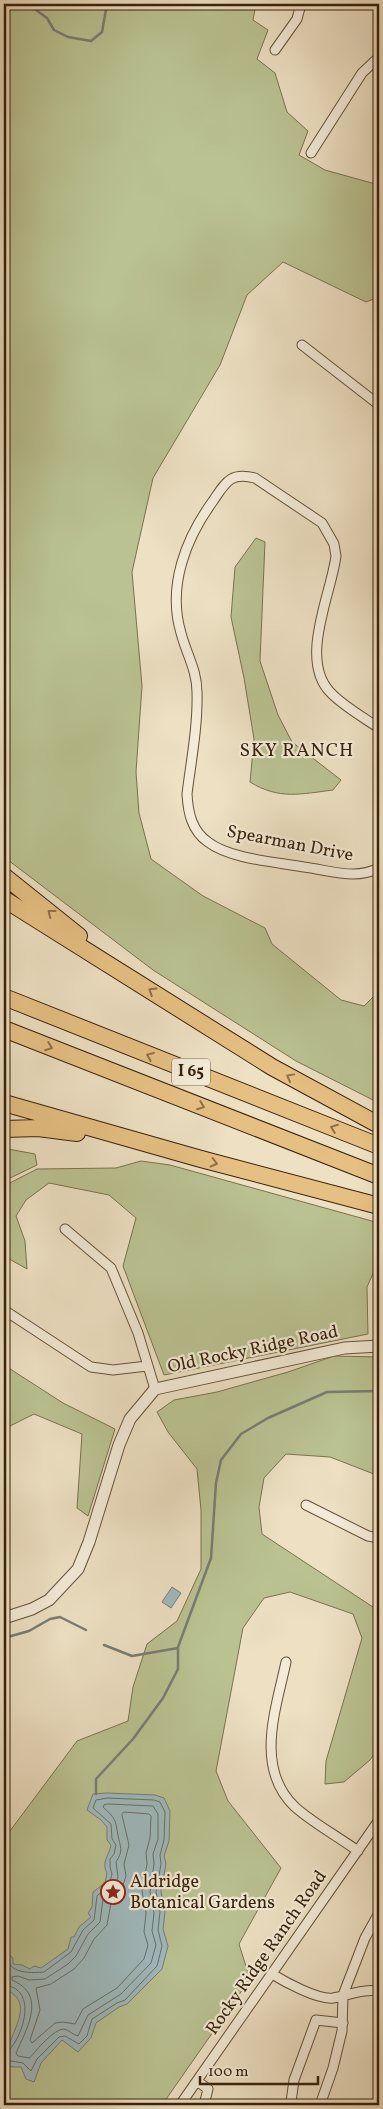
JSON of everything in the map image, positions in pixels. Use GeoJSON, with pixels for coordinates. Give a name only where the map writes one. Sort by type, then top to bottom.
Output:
{"type":"FeatureCollection","features":[{"type":"Feature","properties":{"kind":"highway"},"geometry":{"type":"LineString","coordinates":[[4,876],[73,930],[114,967]]}},
{"type":"Feature","properties":{"kind":"highway"},"geometry":{"type":"LineString","coordinates":[[4,899],[272,1066],[379,1126]]}},
{"type":"Feature","properties":{"kind":"highway","name":"I 65"},"geometry":{"type":"LineString","coordinates":[[4,997],[379,1146]]}},
{"type":"Feature","properties":{"kind":"highway","name":"I 65"},"geometry":{"type":"LineString","coordinates":[[4,1029],[379,1176]]}},
{"type":"Feature","properties":{"kind":"highway"},"geometry":{"type":"LineString","coordinates":[[4,1103],[150,1145],[379,1206]]}},
{"type":"Feature","properties":{"kind":"highway"},"geometry":{"type":"LineString","coordinates":[[4,1129],[38,1128],[63,1130],[150,1145]]}},
{"type":"Feature","properties":{"kind":"street"},"geometry":{"type":"LineString","coordinates":[[274,50],[297,19],[301,4]]}},
{"type":"Feature","properties":{"kind":"street"},"geometry":{"type":"LineString","coordinates":[[311,153],[362,73],[379,57]]}},
{"type":"Feature","properties":{"kind":"street"},"geometry":{"type":"LineString","coordinates":[[302,345],[378,401]]}},
{"type":"Feature","properties":{"kind":"street","name":"Spearman Drive"},"geometry":{"type":"LineString","coordinates":[[379,728],[328,691],[322,681],[316,663],[319,634],[335,564],[334,544],[322,523],[255,478],[234,477],[228,481],[195,528],[184,552],[179,580],[179,626],[192,664],[197,686],[187,794],[190,817],[199,834],[207,842],[222,850],[342,873],[361,874],[379,868]]}},
{"type":"Feature","properties":{"kind":"street"},"geometry":{"type":"LineString","coordinates":[[65,1229],[111,1268],[138,1333],[155,1389]]}},
{"type":"Feature","properties":{"kind":"street"},"geometry":{"type":"LineString","coordinates":[[4,1310],[91,1367],[113,1370],[147,1366]]}},
{"type":"Feature","properties":{"kind":"street","name":"Old Rocky Ridge Road"},"geometry":{"type":"LineString","coordinates":[[4,1618],[32,1609],[49,1600],[78,1569],[89,1542],[119,1446],[130,1419],[155,1389],[344,1348],[379,1346]]}},
{"type":"Feature","properties":{"kind":"street"},"geometry":{"type":"LineString","coordinates":[[306,1505],[368,1536],[379,1538]]}},
{"type":"Feature","properties":{"kind":"street"},"geometry":{"type":"LineString","coordinates":[[286,1662],[270,1744],[275,1777],[284,1794],[295,1807],[358,1851]]}},
{"type":"Feature","properties":{"kind":"street","name":"Rocky Ridge Ranch Road"},"geometry":{"type":"LineString","coordinates":[[180,2105],[379,1820]]}},
{"type":"Feature","properties":{"kind":"street"},"geometry":{"type":"LineString","coordinates":[[320,2105],[333,2068],[342,2031],[343,1995],[365,1938],[379,1913]]}},
{"type":"Feature","properties":{"kind":"street"},"geometry":{"type":"LineString","coordinates":[[272,1974],[297,1989],[331,1998],[358,1991],[379,1991]]}},
{"type":"Feature","properties":{"kind":"street"},"geometry":{"type":"LineString","coordinates":[[293,2105],[291,2102],[294,2080],[316,2020],[342,2023]]}},
{"type":"Feature","properties":{"kind":"street"},"geometry":{"type":"LineString","coordinates":[[197,2081],[208,2088],[204,2105]]}},
{"type":"Feature","properties":{"kind":"green space"},"geometry":{"type":"Polygon","coordinates":[[[4,4],[256,4],[253,20],[268,30],[257,59],[275,73],[287,112],[308,131],[299,155],[325,170],[379,185],[379,297],[366,302],[283,262],[247,295],[220,365],[153,478],[132,572],[142,686],[136,772],[139,813],[151,859],[203,896],[265,928],[272,944],[341,1000],[364,1006],[379,991],[379,1023],[375,1028],[379,1034],[379,1103],[296,1061],[153,970],[4,857],[4,4]]]}},
{"type":"Feature","properties":{"kind":"green space"},"geometry":{"type":"Polygon","coordinates":[[[256,538],[265,542],[260,661],[278,715],[292,742],[341,780],[333,790],[290,794],[261,788],[250,782],[254,739],[231,617],[235,567],[256,538]]]}},
{"type":"Feature","properties":{"kind":"green space"},"geometry":{"type":"Polygon","coordinates":[[[8,1149],[35,1154],[37,1165],[4,1181],[4,1150],[8,1149]]]}},
{"type":"Feature","properties":{"kind":"green space"},"geometry":{"type":"Polygon","coordinates":[[[141,1161],[170,1165],[379,1223],[379,1260],[367,1287],[368,1334],[164,1375],[123,1266],[136,1218],[109,1195],[49,1183],[26,1200],[16,1216],[25,1241],[27,1269],[4,1256],[4,1186],[37,1169],[116,1168],[141,1161]]]}},
{"type":"Feature","properties":{"kind":"green space"},"geometry":{"type":"Polygon","coordinates":[[[334,1356],[379,1357],[379,1476],[330,1457],[286,1454],[264,1478],[259,1507],[262,1534],[379,1611],[379,1747],[370,1760],[344,1782],[325,1784],[326,1761],[362,1638],[353,1614],[290,1592],[264,1598],[243,1628],[216,1771],[228,1801],[281,1868],[239,1944],[250,1979],[162,2105],[4,2105],[4,1839],[77,1741],[128,1721],[133,1687],[147,1644],[177,1621],[201,1569],[201,1510],[197,1469],[168,1432],[157,1412],[174,1400],[217,1392],[288,1372],[334,1356]]]}},
{"type":"Feature","properties":{"kind":"green space"},"geometry":{"type":"Polygon","coordinates":[[[4,1365],[63,1403],[115,1429],[88,1516],[77,1508],[82,1434],[34,1414],[4,1429],[4,1365]]]}},
{"type":"Feature","properties":{"kind":"water"},"geometry":{"type":"Polygon","coordinates":[[[172,1587],[181,1593],[171,1608],[162,1602],[172,1587]]]}},
{"type":"Feature","properties":{"kind":"water"},"geometry":{"type":"Polygon","coordinates":[[[93,1794],[155,1795],[164,1798],[170,1811],[169,1841],[164,1856],[166,1864],[161,1892],[165,1912],[163,1929],[168,1946],[162,1969],[127,2004],[119,2007],[96,2023],[91,2038],[78,2052],[62,2040],[41,2063],[34,2082],[26,2079],[21,2067],[4,2065],[9,2044],[18,2022],[20,2003],[15,1995],[4,1989],[4,1955],[8,1954],[13,1958],[13,1964],[22,1965],[30,1969],[34,1966],[41,1968],[68,1949],[71,1937],[74,1937],[79,1927],[91,1917],[88,1913],[92,1907],[93,1892],[105,1883],[107,1873],[105,1862],[111,1845],[107,1840],[107,1827],[87,1810],[93,1794]]]}},
{"type":"Feature","properties":{"kind":"waterway"},"geometry":{"type":"LineString","coordinates":[[28,4],[47,18],[54,30],[68,37],[91,41],[102,32],[107,4]]}},
{"type":"Feature","properties":{"kind":"waterway"},"geometry":{"type":"LineString","coordinates":[[96,1794],[96,1779],[133,1739],[163,1698],[178,1669],[178,1647],[211,1558],[216,1483],[221,1460],[241,1434],[268,1418],[327,1392],[379,1391]]}},
{"type":"Feature","properties":{"kind":"waterway"},"geometry":{"type":"LineString","coordinates":[[4,1638],[29,1631],[50,1619],[60,1617],[86,1630]]}},
{"type":"Feature","properties":{"kind":"waterway"},"geometry":{"type":"LineString","coordinates":[[104,1645],[132,1656],[178,1648]]}},
{"type":"Feature","properties":{"kind":"place","name":"Aldridge Botanical Gardens"},"geometry":{"type":"Point","coordinates":[113,1892]}},
{"type":"Feature","properties":{"kind":"district","name":"SKY RANCH"},"geometry":{"type":"Point","coordinates":[297,751]}}]}
